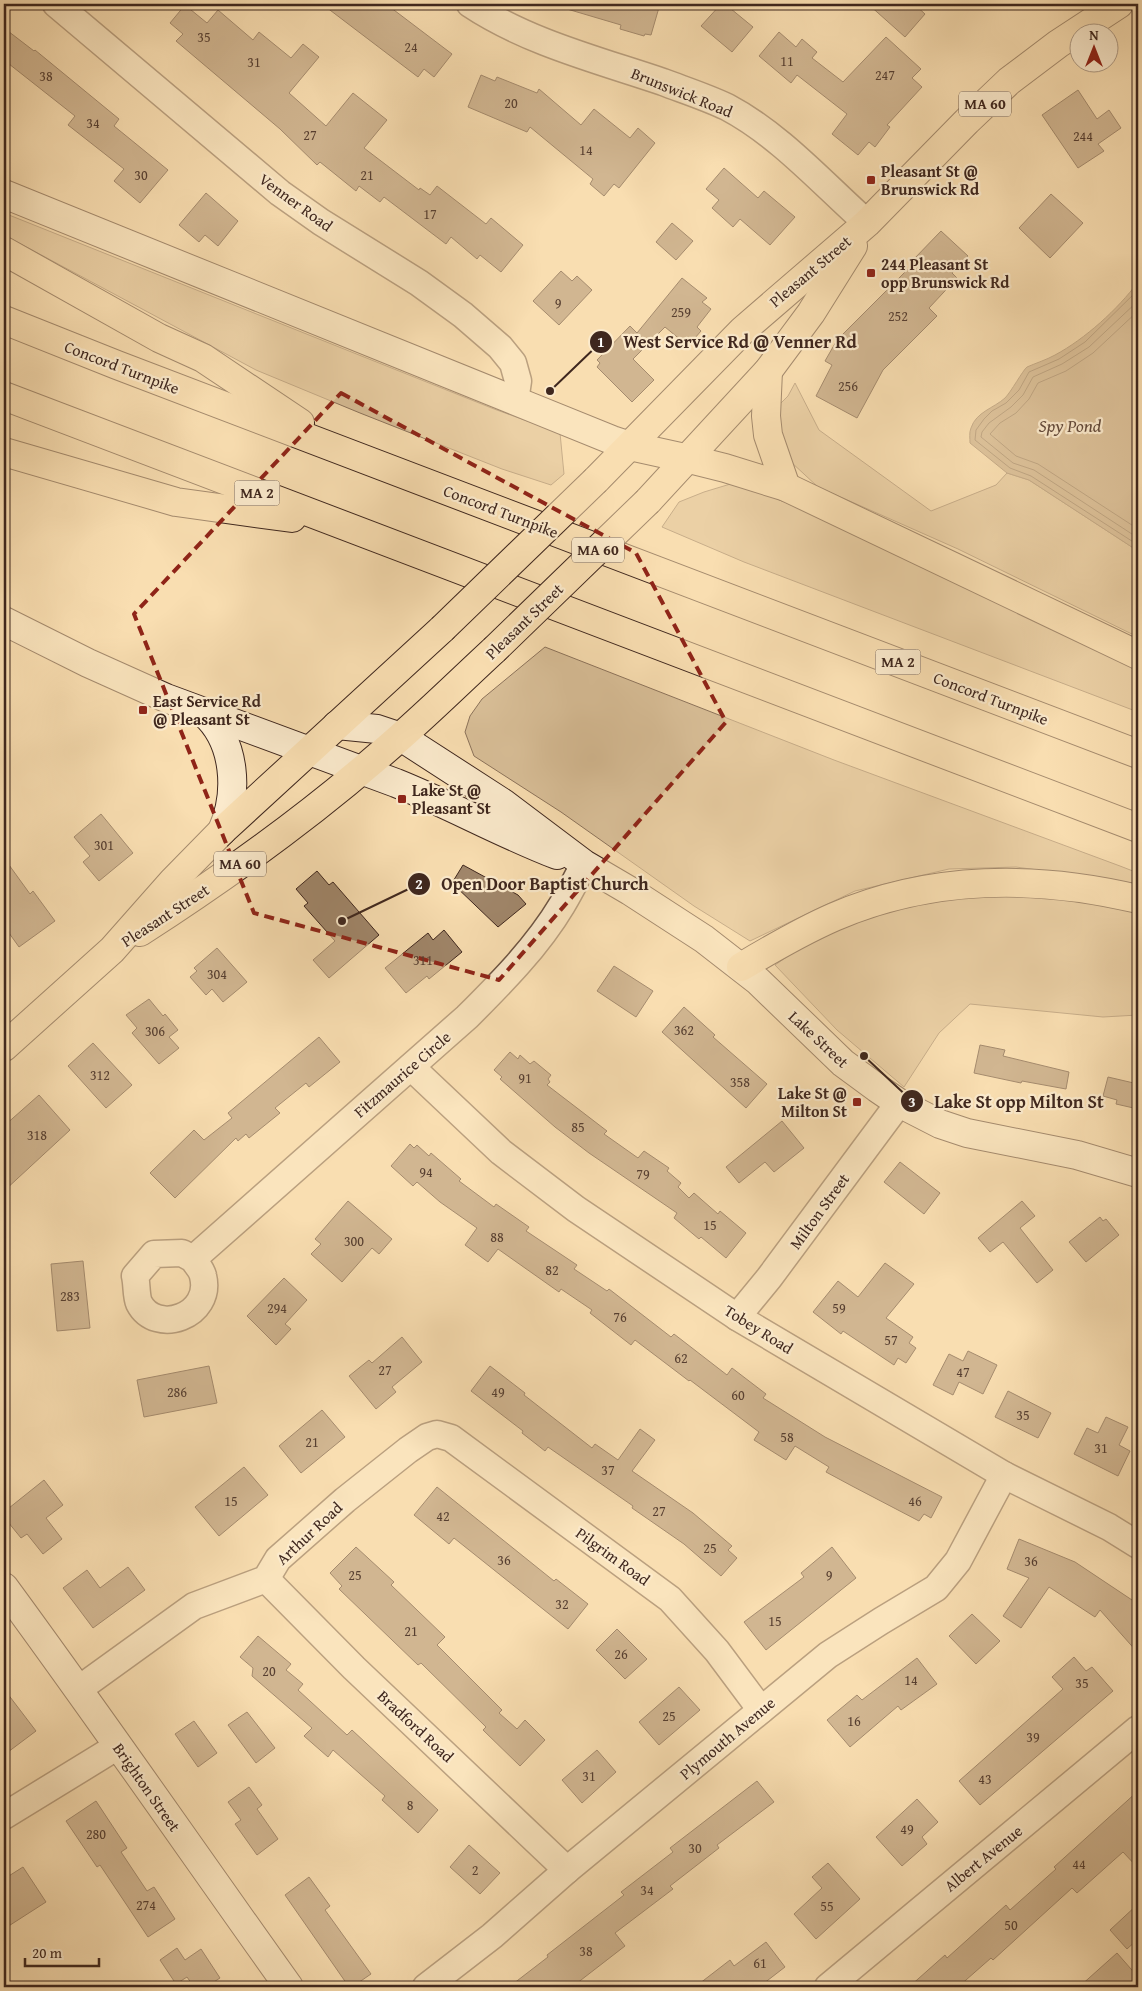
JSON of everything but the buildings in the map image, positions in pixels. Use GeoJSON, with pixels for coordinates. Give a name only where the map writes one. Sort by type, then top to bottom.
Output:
{"type":"FeatureCollection","features":[{"type":"Feature","properties":{"kind":"main road","name":"Pleasant Street"},"geometry":{"type":"LineString","coordinates":[[4,1047],[112,950],[173,881],[222,831],[442,630],[596,480],[743,330],[867,223],[967,121],[1010,81],[1058,44],[1119,4]]}},
{"type":"Feature","properties":{"kind":"main road"},"geometry":{"type":"LineString","coordinates":[[4,194],[612,440],[630,446],[689,459],[786,487],[1138,655]]}},
{"type":"Feature","properties":{"kind":"main road","name":"Pleasant Street"},"geometry":{"type":"LineString","coordinates":[[112,950],[220,879],[362,770],[401,737],[494,650],[648,501],[689,459],[768,371],[811,313],[867,223]]}},
{"type":"Feature","properties":{"kind":"main road"},"geometry":{"type":"LineString","coordinates":[[4,251],[159,338],[203,358],[338,449]]}},
{"type":"Feature","properties":{"kind":"main road","name":"Concord Turnpike"},"geometry":{"type":"LineString","coordinates":[[4,320],[1138,754]]}},
{"type":"Feature","properties":{"kind":"main road"},"geometry":{"type":"LineString","coordinates":[[768,371],[766,416],[768,435],[786,487]]}},
{"type":"Feature","properties":{"kind":"main road","name":"MA 2"},"geometry":{"type":"LineString","coordinates":[[4,396],[1138,828]]}},
{"type":"Feature","properties":{"kind":"main road"},"geometry":{"type":"LineString","coordinates":[[4,452],[176,502],[340,524]]}},
{"type":"Feature","properties":{"kind":"main road"},"geometry":{"type":"LineString","coordinates":[[4,621],[113,674],[204,713],[309,751]]}},
{"type":"Feature","properties":{"kind":"main road"},"geometry":{"type":"LineString","coordinates":[[204,713],[212,720],[221,734],[228,752],[231,770],[231,800],[228,816],[222,831]]}},
{"type":"Feature","properties":{"kind":"main road","name":"Lake Street"},"geometry":{"type":"LineString","coordinates":[[337,725],[365,727],[401,737],[503,803],[584,864],[668,915],[741,967],[843,1063],[899,1103],[940,1124],[967,1133],[1077,1156],[1138,1173]]}},
{"type":"Feature","properties":{"kind":"main road","name":"Lake Street"},"geometry":{"type":"LineString","coordinates":[[309,751],[424,794],[520,840],[584,864]]}},
{"type":"Feature","properties":{"kind":"main road"},"geometry":{"type":"LineString","coordinates":[[741,967],[787,940],[852,910],[904,894],[942,887],[988,883],[1033,883],[1089,889],[1138,899]]}},
{"type":"Feature","properties":{"kind":"main road","name":"Brighton Street"},"geometry":{"type":"LineString","coordinates":[[4,1587],[79,1689],[289,1987]]}},
{"type":"Feature","properties":{"kind":"street","name":"Venner Road"},"geometry":{"type":"LineString","coordinates":[[56,4],[280,192],[321,222],[419,283],[463,315],[500,346],[513,363],[518,381],[515,401]]}},
{"type":"Feature","properties":{"kind":"street","name":"Brunswick Road"},"geometry":{"type":"LineString","coordinates":[[470,4],[488,16],[531,36],[726,107],[772,138],[867,223]]}},
{"type":"Feature","properties":{"kind":"street","name":"Fitzmaurice Circle"},"geometry":{"type":"LineString","coordinates":[[193,1259],[412,1067],[472,1011],[521,959],[559,910],[584,864]]}},
{"type":"Feature","properties":{"kind":"street","name":"Tobey Road"},"geometry":{"type":"LineString","coordinates":[[412,1067],[501,1152],[576,1208],[737,1317],[1004,1475],[1109,1528],[1138,1545]]}},
{"type":"Feature","properties":{"kind":"street","name":"Milton Street"},"geometry":{"type":"LineString","coordinates":[[737,1317],[769,1278],[899,1103]]}},
{"type":"Feature","properties":{"kind":"street","name":"Arthur Road"},"geometry":{"type":"LineString","coordinates":[[79,1689],[194,1606],[266,1579],[278,1558],[345,1500],[408,1450],[427,1437],[437,1434]]}},
{"type":"Feature","properties":{"kind":"street","name":"Pilgrim Road"},"geometry":{"type":"LineString","coordinates":[[437,1434],[451,1438],[670,1599],[718,1651],[761,1710]]}},
{"type":"Feature","properties":{"kind":"street","name":"Plymouth Avenue"},"geometry":{"type":"LineString","coordinates":[[426,1987],[492,1936],[567,1870],[828,1655],[936,1588],[958,1561],[1004,1475]]}},
{"type":"Feature","properties":{"kind":"street","name":"Bradford Road"},"geometry":{"type":"LineString","coordinates":[[266,1579],[354,1668],[567,1870]]}},
{"type":"Feature","properties":{"kind":"street","name":"Albert Avenue"},"geometry":{"type":"LineString","coordinates":[[828,1987],[1138,1729]]}},
{"type":"Feature","properties":{"kind":"street"},"geometry":{"type":"LineString","coordinates":[[4,1816],[118,1746]]}},
{"type":"Feature","properties":{"kind":"highlighted area"},"geometry":{"type":"Polygon","coordinates":[[[341,393],[636,553],[726,722],[499,980],[254,913],[134,614],[341,393]]]}},
{"type":"Feature","properties":{"kind":"shaded area"},"geometry":{"type":"Polygon","coordinates":[[[4,213],[494,409],[560,433],[564,474],[551,485],[502,469],[256,370],[4,235],[4,213]]]}},
{"type":"Feature","properties":{"kind":"shaded area"},"geometry":{"type":"Polygon","coordinates":[[[795,383],[819,430],[931,511],[996,485],[1007,473],[1029,480],[1138,551],[1138,637],[958,549],[818,487],[791,462],[780,434],[776,408],[788,396],[795,383]]]}},
{"type":"Feature","properties":{"kind":"shaded area"},"geometry":{"type":"Polygon","coordinates":[[[737,482],[848,529],[1138,667],[1138,712],[744,562],[662,527],[679,502],[737,482]]]}},
{"type":"Feature","properties":{"kind":"shaded area"},"geometry":{"type":"Polygon","coordinates":[[[545,647],[834,760],[1138,873],[1138,884],[1016,867],[949,869],[855,891],[750,941],[694,906],[561,812],[474,756],[465,732],[470,716],[482,699],[545,647]]]}},
{"type":"Feature","properties":{"kind":"shaded area"},"geometry":{"type":"Polygon","coordinates":[[[1025,894],[1138,910],[1138,1015],[1103,1017],[970,1004],[939,1033],[904,1087],[837,1030],[775,965],[846,922],[900,907],[971,895],[1025,894]]]}},
{"type":"Feature","properties":{"kind":"water","name":"Spy Pond"},"geometry":{"type":"Polygon","coordinates":[[[1138,282],[1138,551],[1029,480],[1007,473],[970,443],[970,431],[977,418],[1005,398],[1027,367],[1055,355],[1078,341],[1111,313],[1138,282]]]}},
{"type":"Feature","properties":{"kind":"place","name":"Pleasant St @ Brunswick Rd"},"geometry":{"type":"Point","coordinates":[871,180]}},
{"type":"Feature","properties":{"kind":"place","name":"244 Pleasant St opp Brunswick Rd"},"geometry":{"type":"Point","coordinates":[871,273]}},
{"type":"Feature","properties":{"kind":"place","name":"West Service Rd @ Venner Rd"},"geometry":{"type":"Point","coordinates":[550,391]}},
{"type":"Feature","properties":{"kind":"place","name":"East Service Rd @ Pleasant St"},"geometry":{"type":"Point","coordinates":[143,710]}},
{"type":"Feature","properties":{"kind":"place","name":"Lake St @ Pleasant St"},"geometry":{"type":"Point","coordinates":[402,799]}},
{"type":"Feature","properties":{"kind":"place","name":"Open Door Baptist Church"},"geometry":{"type":"Point","coordinates":[342,921]}},
{"type":"Feature","properties":{"kind":"place","name":"Lake St opp Milton St"},"geometry":{"type":"Point","coordinates":[864,1056]}},
{"type":"Feature","properties":{"kind":"place","name":"Lake St @ Milton St"},"geometry":{"type":"Point","coordinates":[857,1102]}}]}
